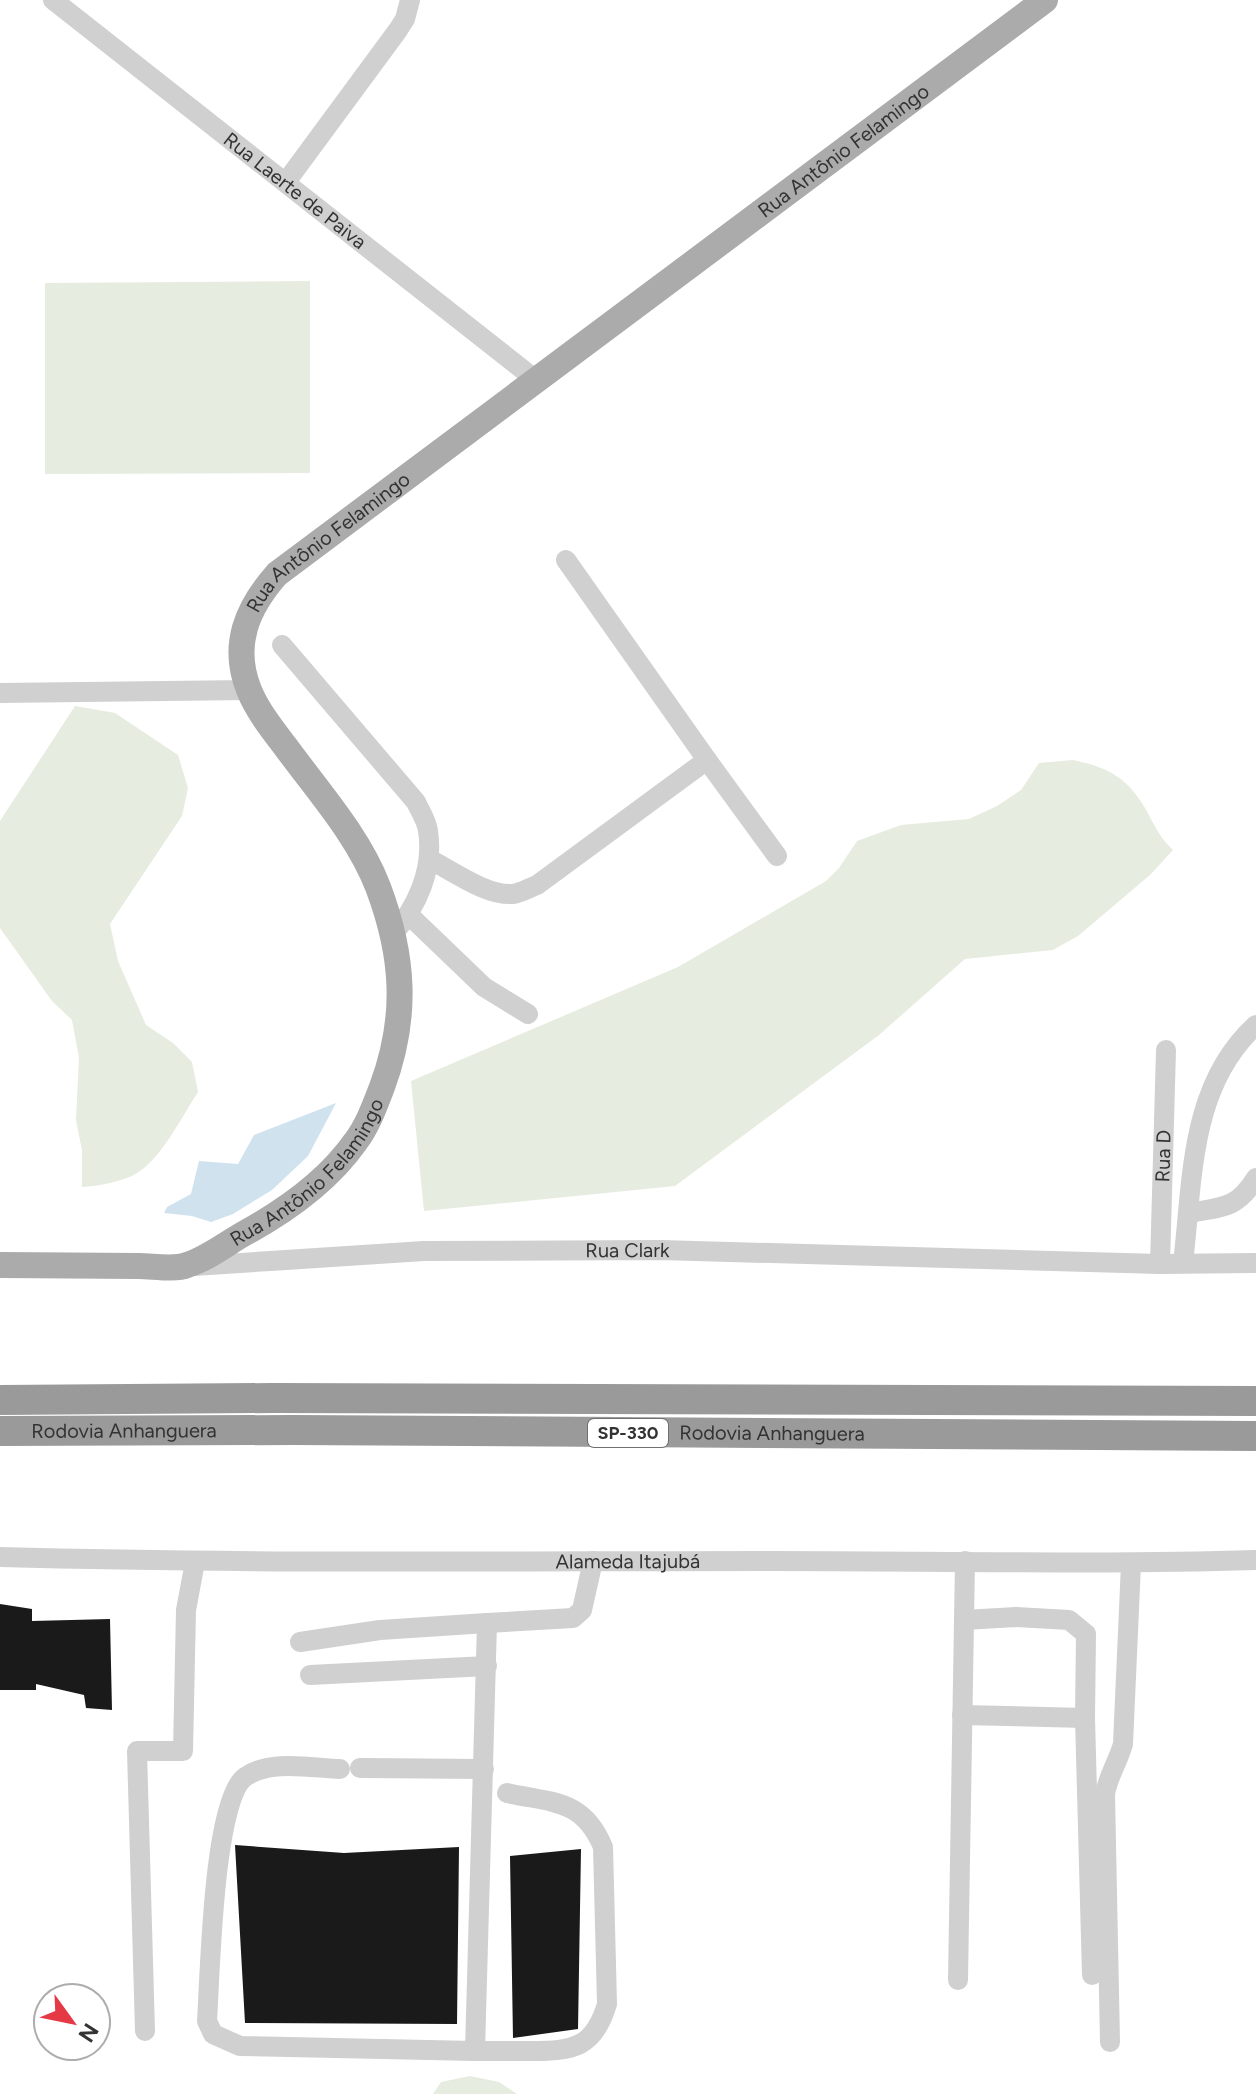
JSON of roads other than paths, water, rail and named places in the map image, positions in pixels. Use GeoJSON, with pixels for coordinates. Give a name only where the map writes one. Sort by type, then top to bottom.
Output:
{"type":"FeatureCollection","features":[{"type":"Feature","properties":{"kind":"highway","name":"Rodovia Anhanguera"},"geometry":{"type":"LineString","coordinates":[[0,1400],[1256,1401]]}},
{"type":"Feature","properties":{"kind":"highway","name":"Rodovia Anhanguera"},"geometry":{"type":"LineString","coordinates":[[0,1431],[1256,1436]]}},
{"type":"Feature","properties":{"kind":"main road","name":"Rua Antônio Felamingo"},"geometry":{"type":"LineString","coordinates":[[186,1266],[275,1216],[307,1193],[356,1141],[369,1120],[390,1065],[399,1025],[401,925],[356,845],[266,721],[248,690],[242,636],[248,614],[260,593],[277,574],[1045,0]]}},
{"type":"Feature","properties":{"kind":"main road","name":"Rua Clark"},"geometry":{"type":"LineString","coordinates":[[0,1265],[186,1266]]}},
{"type":"Feature","properties":{"kind":"main road"},"geometry":{"type":"LineString","coordinates":[[0,1390],[50,1400]]}},
{"type":"Feature","properties":{"kind":"street","name":"Rua Laerte de Paiva"},"geometry":{"type":"LineString","coordinates":[[53,0],[536,380]]}},
{"type":"Feature","properties":{"kind":"street"},"geometry":{"type":"LineString","coordinates":[[286,182],[398,30],[405,19],[410,0]]}},
{"type":"Feature","properties":{"kind":"street"},"geometry":{"type":"LineString","coordinates":[[566,560],[777,856]]}},
{"type":"Feature","properties":{"kind":"street"},"geometry":{"type":"LineString","coordinates":[[282,645],[416,802],[428,829],[429,859],[401,925],[484,987],[528,1014]]}},
{"type":"Feature","properties":{"kind":"street"},"geometry":{"type":"LineString","coordinates":[[0,693],[248,690]]}},
{"type":"Feature","properties":{"kind":"street"},"geometry":{"type":"LineString","coordinates":[[429,859],[484,887],[503,894],[516,894],[537,885],[707,760]]}},
{"type":"Feature","properties":{"kind":"street"},"geometry":{"type":"LineString","coordinates":[[1183,1263],[1201,1118],[1211,1087],[1225,1060],[1256,1025]]}},
{"type":"Feature","properties":{"kind":"street","name":"Rua D"},"geometry":{"type":"LineString","coordinates":[[1160,1264],[1166,1050]]}},
{"type":"Feature","properties":{"kind":"street"},"geometry":{"type":"LineString","coordinates":[[1189,1213],[1230,1206],[1237,1202],[1256,1178]]}},
{"type":"Feature","properties":{"kind":"street","name":"Rua Clark"},"geometry":{"type":"LineString","coordinates":[[186,1266],[424,1251],[644,1250],[1160,1264],[1256,1263]]}},
{"type":"Feature","properties":{"kind":"street","name":"Alameda Itajubá"},"geometry":{"type":"LineString","coordinates":[[0,1557],[195,1562],[965,1561],[1131,1564],[1256,1560]]}},
{"type":"Feature","properties":{"kind":"street"},"geometry":{"type":"LineString","coordinates":[[300,1642],[380,1630],[573,1618],[582,1610],[593,1561]]}},
{"type":"Feature","properties":{"kind":"street"},"geometry":{"type":"LineString","coordinates":[[958,1980],[965,1561]]}},
{"type":"Feature","properties":{"kind":"street"},"geometry":{"type":"LineString","coordinates":[[145,2031],[137,1751],[183,1751],[186,1610],[195,1562]]}},
{"type":"Feature","properties":{"kind":"street"},"geometry":{"type":"LineString","coordinates":[[1110,2042],[1105,1794],[1108,1777],[1119,1760],[1123,1744],[1131,1564]]}},
{"type":"Feature","properties":{"kind":"street"},"geometry":{"type":"LineString","coordinates":[[964,1620],[1016,1617],[1069,1620],[1086,1634],[1085,1718],[1092,1975]]}},
{"type":"Feature","properties":{"kind":"street"},"geometry":{"type":"LineString","coordinates":[[475,2051],[487,1623]]}},
{"type":"Feature","properties":{"kind":"street"},"geometry":{"type":"LineString","coordinates":[[310,1675],[487,1666]]}},
{"type":"Feature","properties":{"kind":"street"},"geometry":{"type":"LineString","coordinates":[[962,1715],[1085,1718]]}},
{"type":"Feature","properties":{"kind":"street"},"geometry":{"type":"LineString","coordinates":[[484,1769],[266,1767],[242,1779],[233,1792],[219,1851],[207,2021],[213,2034],[240,2046],[475,2051],[563,2051],[578,2047],[601,2022],[607,2004],[603,1847],[596,1830],[584,1815],[566,1805],[507,1793]]}},
{"type":"Feature","properties":{"kind":"water"},"geometry":{"type":"Polygon","coordinates":[[[336,1103],[308,1156],[272,1190],[233,1214],[211,1222],[164,1213],[167,1207],[191,1194],[199,1161],[238,1164],[254,1135],[336,1103]]]}}]}
